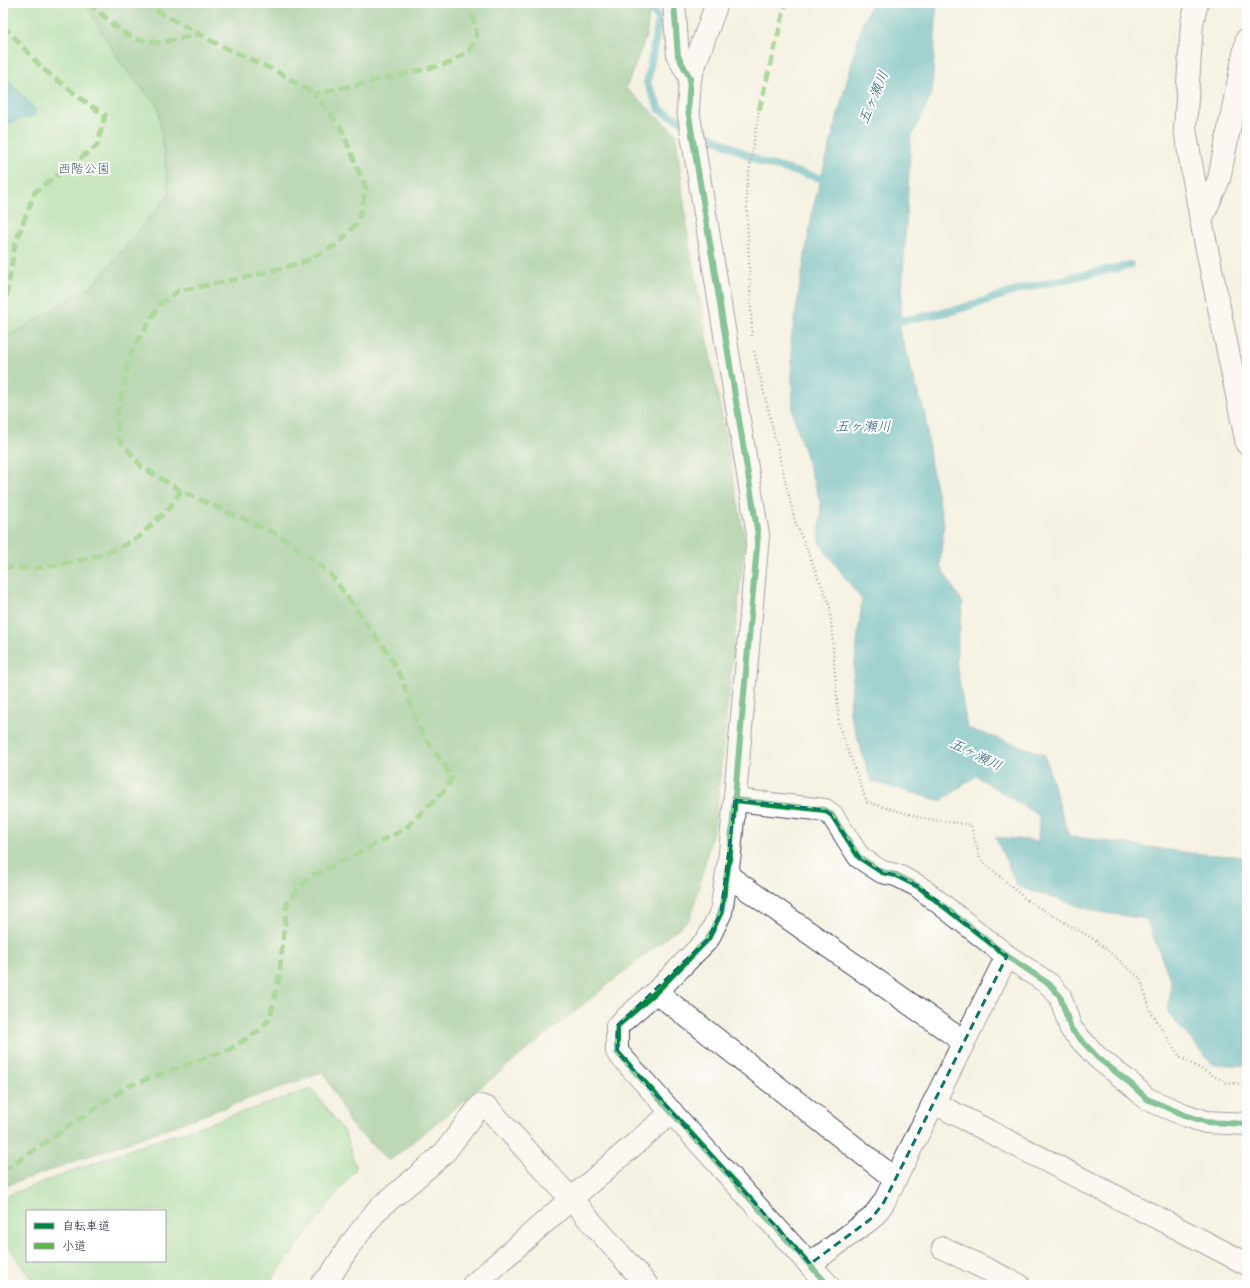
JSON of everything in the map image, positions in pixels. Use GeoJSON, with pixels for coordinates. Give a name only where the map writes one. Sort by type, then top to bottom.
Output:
{"type":"FeatureCollection","features":[{"type":"Feature","properties":{"kind":"street"},"geometry":{"type":"LineString","coordinates":[[674,3],[678,56],[690,78]]}},
{"type":"Feature","properties":{"kind":"street"},"geometry":{"type":"LineString","coordinates":[[718,3],[690,78],[688,110],[758,535],[730,853],[721,912],[708,940],[656,992],[617,1026],[617,1052],[828,1285]]}},
{"type":"Feature","properties":{"kind":"street"},"geometry":{"type":"LineString","coordinates":[[1197,3],[1192,23],[1185,129],[1201,220],[1247,444]]}},
{"type":"Feature","properties":{"kind":"street"},"geometry":{"type":"LineString","coordinates":[[1201,220],[1219,179],[1247,39]]}},
{"type":"Feature","properties":{"kind":"street"},"geometry":{"type":"LineString","coordinates":[[735,800],[825,810],[832,815],[859,857],[882,872],[896,875],[918,886],[1007,956],[1049,984],[1060,996],[1071,1029],[1098,1058],[1131,1084],[1147,1099],[1206,1122],[1247,1124]]}},
{"type":"Feature","properties":{"kind":"street"},"geometry":{"type":"LineString","coordinates":[[727,875],[964,1042]]}},
{"type":"Feature","properties":{"kind":"street"},"geometry":{"type":"LineString","coordinates":[[810,1264],[872,1218],[884,1202],[1007,956]]}},
{"type":"Feature","properties":{"kind":"street"},"geometry":{"type":"LineString","coordinates":[[656,992],[895,1180]]}},
{"type":"Feature","properties":{"kind":"street"},"geometry":{"type":"LineString","coordinates":[[934,1103],[1247,1264]]}},
{"type":"Feature","properties":{"kind":"street"},"geometry":{"type":"LineString","coordinates":[[321,1285],[330,1275],[378,1208],[444,1153],[480,1106],[489,1109],[571,1198],[647,1285]]}},
{"type":"Feature","properties":{"kind":"street"},"geometry":{"type":"LineString","coordinates":[[473,1285],[571,1198],[672,1112]]}},
{"type":"Feature","properties":{"kind":"street"},"geometry":{"type":"LineString","coordinates":[[943,1248],[1019,1285]]}},
{"type":"Feature","properties":{"kind":"path"},"geometry":{"type":"LineString","coordinates":[[752,341],[746,190],[759,110]]}},
{"type":"Feature","properties":{"kind":"path"},"geometry":{"type":"LineString","coordinates":[[754,348],[795,521],[830,606],[839,726],[867,802],[922,818],[971,825],[980,859],[1028,901],[1095,940],[1140,978],[1151,1012],[1181,1058],[1227,1083],[1247,1084]]}},
{"type":"Feature","properties":{"kind":"highlighted area"},"geometry":{"type":"Polygon","coordinates":[[[735,800],[825,810],[832,815],[859,857],[882,872],[896,875],[918,886],[1007,956],[884,1202],[872,1218],[810,1264],[617,1052],[617,1026],[708,939],[721,912],[735,800]]]}},
{"type":"Feature","properties":{"kind":"green space","name":"西階公園"},"geometry":{"type":"Polygon","coordinates":[[[3,3],[85,3],[122,65],[158,107],[169,194],[93,285],[3,340],[3,3]]]}},
{"type":"Feature","properties":{"kind":"green space"},"geometry":{"type":"Polygon","coordinates":[[[85,3],[651,3],[646,37],[626,88],[676,134],[689,243],[745,540],[715,823],[691,918],[389,1161],[350,1124],[324,1072],[3,1187],[3,340],[93,285],[169,194],[158,107],[122,65],[85,3]]]}},
{"type":"Feature","properties":{"kind":"green space"},"geometry":{"type":"Polygon","coordinates":[[[312,1089],[345,1133],[356,1168],[268,1285],[35,1285],[3,1238],[3,1197],[128,1150],[312,1089]]]}},
{"type":"Feature","properties":{"kind":"water","name":"五ヶ瀬川"},"geometry":{"type":"Polygon","coordinates":[[[872,3],[937,3],[932,94],[911,138],[900,333],[925,413],[931,465],[944,523],[940,566],[963,603],[956,660],[967,728],[1044,754],[1069,836],[1191,853],[1247,857],[1247,1066],[1212,1064],[1168,1013],[1171,981],[1146,919],[1098,912],[1018,887],[995,837],[1038,841],[1039,816],[976,776],[941,801],[871,781],[849,711],[862,600],[819,543],[821,505],[793,415],[791,339],[813,208],[862,24],[872,3]]]}},
{"type":"Feature","properties":{"kind":"water"},"geometry":{"type":"Polygon","coordinates":[[[3,75],[35,109],[35,115],[3,125],[3,75]]]}},
{"type":"Feature","properties":{"kind":"waterway"},"geometry":{"type":"LineString","coordinates":[[646,3],[659,19],[647,83],[660,110],[763,163],[831,181]]}},
{"type":"Feature","properties":{"kind":"waterway"},"geometry":{"type":"LineString","coordinates":[[890,319],[900,321],[956,310],[1025,288],[1130,265]]}},
{"type":"Feature","properties":{"kind":"marked path"},"geometry":{"type":"LineString","coordinates":[[88,3],[121,31],[139,40],[161,43],[198,34]]}},
{"type":"Feature","properties":{"kind":"marked path"},"geometry":{"type":"LineString","coordinates":[[143,3],[219,45],[276,71],[315,94]]}},
{"type":"Feature","properties":{"kind":"marked path"},"geometry":{"type":"LineString","coordinates":[[3,1171],[128,1086],[228,1050],[259,1031],[270,1018],[279,978],[287,903],[308,878],[405,829],[448,787],[452,777],[418,727],[402,679],[387,652],[329,572],[277,534],[181,491],[142,467],[118,438],[117,416],[131,352],[160,304],[178,291],[253,276],[304,262],[338,244],[358,222],[366,189],[341,128],[315,94],[450,63],[471,49],[477,34],[469,3]]}},
{"type":"Feature","properties":{"kind":"marked path"},"geometry":{"type":"LineString","coordinates":[[759,110],[786,3]]}},
{"type":"Feature","properties":{"kind":"marked path"},"geometry":{"type":"LineString","coordinates":[[3,25],[43,69],[88,104],[105,115],[97,146],[35,192],[15,244],[6,300],[3,303]]}},
{"type":"Feature","properties":{"kind":"marked path"},"geometry":{"type":"LineString","coordinates":[[3,567],[35,568],[63,564],[97,556],[119,548],[139,537],[169,508],[181,491]]}},
{"type":"Feature","properties":{"kind":"cycle path"},"geometry":{"type":"LineString","coordinates":[[674,3],[678,56],[690,78],[688,110],[758,535],[730,853],[721,912],[708,939],[656,992],[617,1026],[617,1052],[828,1285]]}},
{"type":"Feature","properties":{"kind":"cycle path"},"geometry":{"type":"LineString","coordinates":[[735,800],[825,810],[832,815],[859,857],[882,872],[896,875],[918,886],[1007,956],[1049,984],[1060,996],[1071,1029],[1098,1058],[1131,1084],[1147,1099],[1206,1122],[1247,1124]]}}]}
